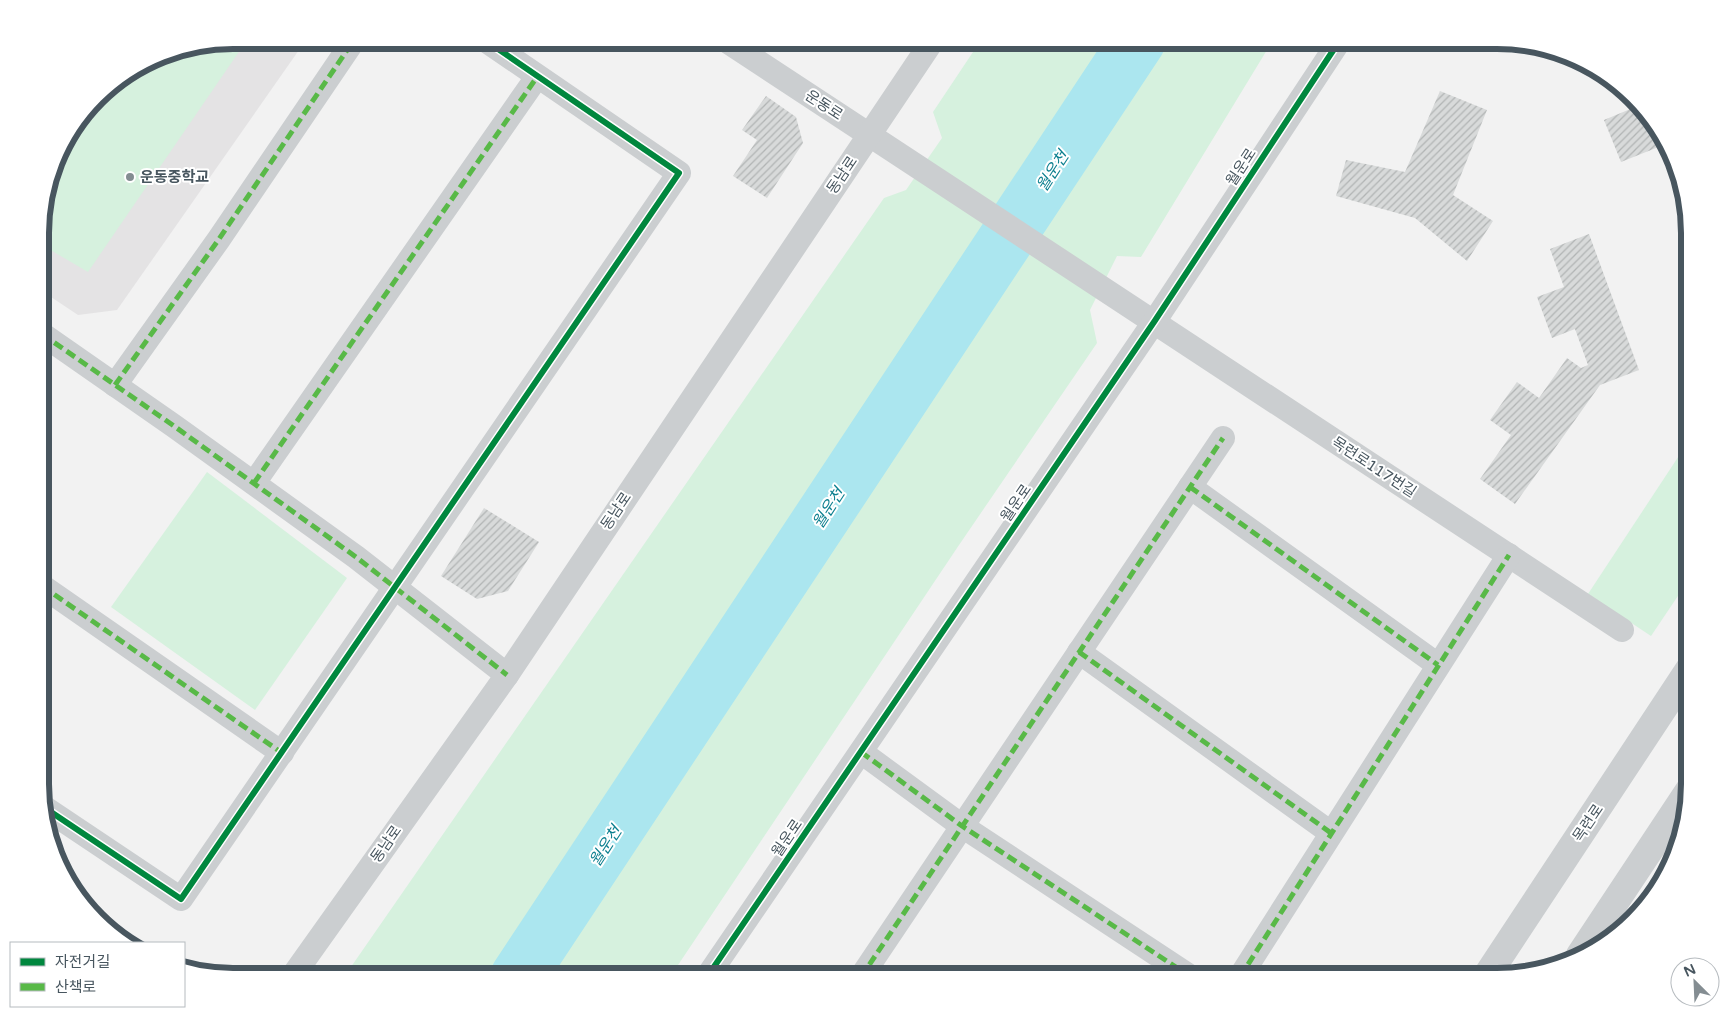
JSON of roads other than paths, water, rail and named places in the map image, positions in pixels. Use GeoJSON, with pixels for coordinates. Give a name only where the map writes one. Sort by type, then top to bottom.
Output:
{"type":"FeatureCollection","features":[{"type":"Feature","properties":{"kind":"street"},"geometry":{"type":"LineString","coordinates":[[115,385],[219,238],[348,49]]}},
{"type":"Feature","properties":{"kind":"street"},"geometry":{"type":"LineString","coordinates":[[51,812],[182,899],[679,174],[498,49]]}},
{"type":"Feature","properties":{"kind":"street","name":"운동로"},"geometry":{"type":"LineString","coordinates":[[739,49],[1126,304]]}},
{"type":"Feature","properties":{"kind":"street","name":"동남로"},"geometry":{"type":"LineString","coordinates":[[298,968],[507,675],[926,49]]}},
{"type":"Feature","properties":{"kind":"street","name":"월운로"},"geometry":{"type":"LineString","coordinates":[[713,968],[1154,322],[1334,49]]}},
{"type":"Feature","properties":{"kind":"street"},"geometry":{"type":"LineString","coordinates":[[254,484],[537,77]]}},
{"type":"Feature","properties":{"kind":"street","name":"목련로117번길"},"geometry":{"type":"LineString","coordinates":[[1126,304],[1622,630]]}},
{"type":"Feature","properties":{"kind":"street"},"geometry":{"type":"LineString","coordinates":[[49,339],[356,557],[507,675]]}},
{"type":"Feature","properties":{"kind":"street"},"geometry":{"type":"LineString","coordinates":[[867,968],[1223,438]]}},
{"type":"Feature","properties":{"kind":"street"},"geometry":{"type":"LineString","coordinates":[[1190,488],[1438,665]]}},
{"type":"Feature","properties":{"kind":"street"},"geometry":{"type":"LineString","coordinates":[[1246,968],[1509,555]]}},
{"type":"Feature","properties":{"kind":"street"},"geometry":{"type":"LineString","coordinates":[[49,591],[282,753]]}},
{"type":"Feature","properties":{"kind":"street"},"geometry":{"type":"LineString","coordinates":[[1079,652],[1331,833]]}},
{"type":"Feature","properties":{"kind":"street","name":"목련로"},"geometry":{"type":"LineString","coordinates":[[1492,968],[1681,682]]}},
{"type":"Feature","properties":{"kind":"street"},"geometry":{"type":"LineString","coordinates":[[861,752],[962,826],[1177,968]]}},
{"type":"Feature","properties":{"kind":"street"},"geometry":{"type":"LineString","coordinates":[[1586,945],[1680,804]]}},
{"type":"Feature","properties":{"kind":"waterway","name":"월운천"},"geometry":{"type":"LineString","coordinates":[[524,968],[1132,49]]}},
{"type":"Feature","properties":{"kind":"place","name":"운동중학교"},"geometry":{"type":"Point","coordinates":[130,177]}}]}
